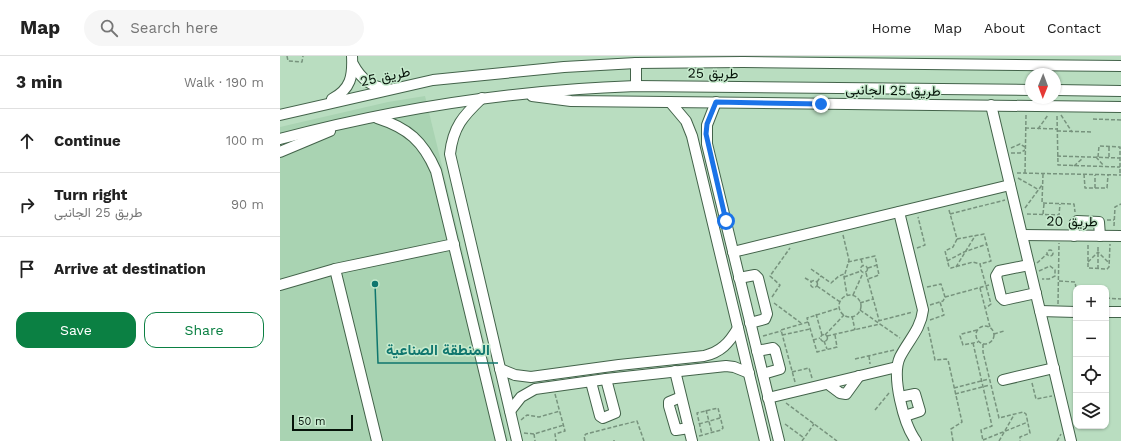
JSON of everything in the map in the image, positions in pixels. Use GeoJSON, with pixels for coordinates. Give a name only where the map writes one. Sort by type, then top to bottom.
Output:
{"type":"FeatureCollection","features":[{"type":"Feature","properties":{"kind":"street"},"geometry":{"type":"LineString","coordinates":[[352,60],[365,80],[379,86],[393,88]]}},
{"type":"Feature","properties":{"kind":"street"},"geometry":{"type":"LineString","coordinates":[[324,104],[342,94],[347,88],[351,81],[352,60]]}},
{"type":"Feature","properties":{"kind":"street","name":"طريق 25"},"geometry":{"type":"LineString","coordinates":[[280,115],[393,88],[466,76],[621,60],[636,63],[944,61],[1121,66]]}},
{"type":"Feature","properties":{"kind":"street"},"geometry":{"type":"LineString","coordinates":[[636,63],[636,86]]}},
{"type":"Feature","properties":{"kind":"street","name":"طريق 25"},"geometry":{"type":"LineString","coordinates":[[280,139],[342,124],[482,98],[636,86],[1025,90]]}},
{"type":"Feature","properties":{"kind":"street"},"geometry":{"type":"LineString","coordinates":[[912,89],[912,104]]}},
{"type":"Feature","properties":{"kind":"street"},"geometry":{"type":"LineString","coordinates":[[1061,90],[1121,91]]}},
{"type":"Feature","properties":{"kind":"street","name":"طريق 25 الجانبى"},"geometry":{"type":"LineString","coordinates":[[521,94],[563,100],[1121,107]]}},
{"type":"Feature","properties":{"kind":"street"},"geometry":{"type":"LineString","coordinates":[[482,98],[467,112],[458,124],[452,139],[450,154],[518,441]]}},
{"type":"Feature","properties":{"kind":"street"},"geometry":{"type":"LineString","coordinates":[[670,102],[682,114],[692,136],[765,441]]}},
{"type":"Feature","properties":{"kind":"street"},"geometry":{"type":"LineString","coordinates":[[716,102],[707,124],[707,144],[757,351],[763,374],[772,397],[773,415],[779,441]]}},
{"type":"Feature","properties":{"kind":"street"},"geometry":{"type":"LineString","coordinates":[[991,105],[1013,198],[1019,214],[1022,235],[1071,441]]}},
{"type":"Feature","properties":{"kind":"street"},"geometry":{"type":"LineString","coordinates":[[375,118],[395,124],[408,132],[420,143],[430,156],[436,170],[501,441]]}},
{"type":"Feature","properties":{"kind":"street"},"geometry":{"type":"LineString","coordinates":[[280,152],[311,140],[342,124]]}},
{"type":"Feature","properties":{"kind":"street"},"geometry":{"type":"LineString","coordinates":[[733,252],[1010,185]]}},
{"type":"Feature","properties":{"kind":"street"},"geometry":{"type":"LineString","coordinates":[[899,212],[923,308],[920,326],[900,358],[897,367],[900,397],[908,427],[916,441]]}},
{"type":"Feature","properties":{"kind":"street"},"geometry":{"type":"LineString","coordinates":[[1074,236],[1076,221],[1099,222],[1105,236]]}},
{"type":"Feature","properties":{"kind":"street","name":"طريق 20"},"geometry":{"type":"LineString","coordinates":[[1022,235],[1105,236]]}},
{"type":"Feature","properties":{"kind":"street"},"geometry":{"type":"LineString","coordinates":[[280,285],[334,269],[454,244]]}},
{"type":"Feature","properties":{"kind":"street"},"geometry":{"type":"LineString","coordinates":[[334,269],[377,441]]}},
{"type":"Feature","properties":{"kind":"street"},"geometry":{"type":"LineString","coordinates":[[1031,272],[997,272],[1001,297],[1004,300],[1036,293]]}},
{"type":"Feature","properties":{"kind":"street"},"geometry":{"type":"LineString","coordinates":[[739,278],[752,275],[757,276],[762,294],[766,317],[750,323]]}},
{"type":"Feature","properties":{"kind":"street"},"geometry":{"type":"LineString","coordinates":[[1040,311],[1073,312]]}},
{"type":"Feature","properties":{"kind":"street"},"geometry":{"type":"LineString","coordinates":[[1109,312],[1121,312]]}},
{"type":"Feature","properties":{"kind":"street"},"geometry":{"type":"LineString","coordinates":[[500,368],[515,376],[531,377],[704,356],[714,354],[723,349],[738,328]]}},
{"type":"Feature","properties":{"kind":"street"},"geometry":{"type":"LineString","coordinates":[[757,351],[773,348],[775,350],[780,369],[763,374]]}},
{"type":"Feature","properties":{"kind":"street"},"geometry":{"type":"LineString","coordinates":[[510,411],[521,397],[528,392],[553,387],[606,379],[726,366],[734,367],[749,373]]}},
{"type":"Feature","properties":{"kind":"street"},"geometry":{"type":"LineString","coordinates":[[772,397],[897,367]]}},
{"type":"Feature","properties":{"kind":"street"},"geometry":{"type":"LineString","coordinates":[[1003,380],[1054,368]]}},
{"type":"Feature","properties":{"kind":"street"},"geometry":{"type":"LineString","coordinates":[[675,371],[691,440]]}},
{"type":"Feature","properties":{"kind":"street"},"geometry":{"type":"LineString","coordinates":[[591,382],[600,416],[603,418],[615,413],[606,379]]}},
{"type":"Feature","properties":{"kind":"street"},"geometry":{"type":"LineString","coordinates":[[900,397],[915,394],[917,396],[920,412],[905,416]]}},
{"type":"Feature","properties":{"kind":"street"},"geometry":{"type":"LineString","coordinates":[[681,397],[669,402],[669,406],[676,430],[689,428]]}},
{"type":"Feature","properties":{"kind":"path"},"geometry":{"type":"LineString","coordinates":[[287,56],[288,61],[302,62],[303,56]]}},
{"type":"Feature","properties":{"kind":"path"},"geometry":{"type":"LineString","coordinates":[[1025,173],[1026,106]]}},
{"type":"Feature","properties":{"kind":"path"},"geometry":{"type":"LineString","coordinates":[[1038,128],[1054,106]]}},
{"type":"Feature","properties":{"kind":"path"},"geometry":{"type":"LineString","coordinates":[[1072,132],[1057,109],[1058,165],[1120,167]]}},
{"type":"Feature","properties":{"kind":"path"},"geometry":{"type":"LineString","coordinates":[[1094,119],[1121,120]]}},
{"type":"Feature","properties":{"kind":"path"},"geometry":{"type":"LineString","coordinates":[[1025,128],[1072,132],[1093,132]]}},
{"type":"Feature","properties":{"kind":"path"},"geometry":{"type":"LineString","coordinates":[[1002,153],[1019,144],[1025,148]]}},
{"type":"Feature","properties":{"kind":"path"},"geometry":{"type":"LineString","coordinates":[[1008,173],[1120,175],[1120,147],[1098,146],[1098,157]]}},
{"type":"Feature","properties":{"kind":"path"},"geometry":{"type":"LineString","coordinates":[[1109,146],[1109,157]]}},
{"type":"Feature","properties":{"kind":"path"},"geometry":{"type":"LineString","coordinates":[[1002,153],[1020,153],[1025,148]]}},
{"type":"Feature","properties":{"kind":"path"},"geometry":{"type":"LineString","coordinates":[[1057,156],[1120,158]]}},
{"type":"Feature","properties":{"kind":"path"},"geometry":{"type":"LineString","coordinates":[[1074,166],[1084,157]]}},
{"type":"Feature","properties":{"kind":"path"},"geometry":{"type":"LineString","coordinates":[[1095,157],[1104,166]]}},
{"type":"Feature","properties":{"kind":"path"},"geometry":{"type":"LineString","coordinates":[[1008,173],[1039,190]]}},
{"type":"Feature","properties":{"kind":"path"},"geometry":{"type":"LineString","coordinates":[[1043,174],[1042,185],[1044,214]]}},
{"type":"Feature","properties":{"kind":"path"},"geometry":{"type":"LineString","coordinates":[[1084,174],[1084,188],[1108,188],[1108,175]]}},
{"type":"Feature","properties":{"kind":"path"},"geometry":{"type":"LineString","coordinates":[[1095,188],[1096,175]]}},
{"type":"Feature","properties":{"kind":"path"},"geometry":{"type":"LineString","coordinates":[[1019,214],[1042,185]]}},
{"type":"Feature","properties":{"kind":"path"},"geometry":{"type":"LineString","coordinates":[[950,214],[1013,198]]}},
{"type":"Feature","properties":{"kind":"path"},"geometry":{"type":"LineString","coordinates":[[947,200],[957,239],[953,247],[945,251],[949,268],[974,262],[980,264],[991,261],[984,234],[957,239]]}},
{"type":"Feature","properties":{"kind":"path"},"geometry":{"type":"LineString","coordinates":[[1044,204],[1075,205],[1076,221]]}},
{"type":"Feature","properties":{"kind":"path"},"geometry":{"type":"LineString","coordinates":[[1019,214],[1060,214],[1060,204]]}},
{"type":"Feature","properties":{"kind":"path"},"geometry":{"type":"LineString","coordinates":[[1088,262],[1098,252],[1115,209],[1121,205]]}},
{"type":"Feature","properties":{"kind":"path"},"geometry":{"type":"LineString","coordinates":[[909,250],[925,245],[916,208]]}},
{"type":"Feature","properties":{"kind":"path"},"geometry":{"type":"LineString","coordinates":[[1052,215],[1059,253],[1058,312]]}},
{"type":"Feature","properties":{"kind":"path"},"geometry":{"type":"LineString","coordinates":[[841,226],[848,262],[844,274],[847,295]]}},
{"type":"Feature","properties":{"kind":"path"},"geometry":{"type":"LineString","coordinates":[[956,267],[976,235]]}},
{"type":"Feature","properties":{"kind":"path"},"geometry":{"type":"LineString","coordinates":[[799,236],[771,275],[771,277],[780,286],[770,300],[801,324]]}},
{"type":"Feature","properties":{"kind":"path"},"geometry":{"type":"LineString","coordinates":[[1105,236],[1109,263],[1108,269],[1089,268],[1088,262],[1105,236]]}},
{"type":"Feature","properties":{"kind":"path"},"geometry":{"type":"LineString","coordinates":[[947,261],[966,251],[986,244]]}},
{"type":"Feature","properties":{"kind":"path"},"geometry":{"type":"LineString","coordinates":[[1031,272],[1050,251],[1053,253],[1059,253]]}},
{"type":"Feature","properties":{"kind":"path"},"geometry":{"type":"LineString","coordinates":[[1098,252],[1109,263]]}},
{"type":"Feature","properties":{"kind":"path"},"geometry":{"type":"LineString","coordinates":[[1098,252],[1098,269]]}},
{"type":"Feature","properties":{"kind":"path"},"geometry":{"type":"LineString","coordinates":[[1047,254],[1050,256],[1053,253]]}},
{"type":"Feature","properties":{"kind":"path"},"geometry":{"type":"LineString","coordinates":[[848,262],[874,256],[879,276],[868,279]]}},
{"type":"Feature","properties":{"kind":"path"},"geometry":{"type":"LineString","coordinates":[[853,296],[862,272],[863,266],[861,259]]}},
{"type":"Feature","properties":{"kind":"path"},"geometry":{"type":"LineString","coordinates":[[980,264],[991,305],[986,308]]}},
{"type":"Feature","properties":{"kind":"path"},"geometry":{"type":"LineString","coordinates":[[863,266],[868,268],[877,265]]}},
{"type":"Feature","properties":{"kind":"path"},"geometry":{"type":"LineString","coordinates":[[1031,272],[1050,266],[1056,273]]}},
{"type":"Feature","properties":{"kind":"path"},"geometry":{"type":"LineString","coordinates":[[868,268],[866,273],[879,320]]}},
{"type":"Feature","properties":{"kind":"path"},"geometry":{"type":"LineString","coordinates":[[811,269],[833,283],[839,276],[844,274]]}},
{"type":"Feature","properties":{"kind":"path"},"geometry":{"type":"LineString","coordinates":[[844,277],[862,272],[866,273]]}},
{"type":"Feature","properties":{"kind":"path"},"geometry":{"type":"LineString","coordinates":[[1031,272],[1050,279],[1055,276],[1056,273]]}},
{"type":"Feature","properties":{"kind":"path"},"geometry":{"type":"LineString","coordinates":[[816,282],[821,276]]}},
{"type":"Feature","properties":{"kind":"path"},"geometry":{"type":"LineString","coordinates":[[805,278],[812,282],[816,282]]}},
{"type":"Feature","properties":{"kind":"path"},"geometry":{"type":"LineString","coordinates":[[1059,281],[1075,282],[1076,285]]}},
{"type":"Feature","properties":{"kind":"path"},"geometry":{"type":"LineString","coordinates":[[810,291],[812,282]]}},
{"type":"Feature","properties":{"kind":"path"},"geometry":{"type":"LineString","coordinates":[[816,282],[817,286],[840,302]]}},
{"type":"Feature","properties":{"kind":"path"},"geometry":{"type":"LineString","coordinates":[[876,321],[923,308],[944,300],[945,297],[998,283]]}},
{"type":"Feature","properties":{"kind":"path"},"geometry":{"type":"LineString","coordinates":[[919,290],[940,284],[945,297]]}},
{"type":"Feature","properties":{"kind":"path"},"geometry":{"type":"LineString","coordinates":[[812,287],[817,286]]}},
{"type":"Feature","properties":{"kind":"path"},"geometry":{"type":"LineString","coordinates":[[980,288],[990,327],[994,334],[993,339],[989,343],[983,344],[979,342],[962,345],[960,335],[977,330],[983,326],[990,327]]}},
{"type":"Feature","properties":{"kind":"path"},"geometry":{"type":"LineString","coordinates":[[847,295],[853,296],[860,303],[860,310]]}},
{"type":"Feature","properties":{"kind":"path"},"geometry":{"type":"LineString","coordinates":[[847,295],[840,302],[839,308],[844,315],[852,316],[860,310]]}},
{"type":"Feature","properties":{"kind":"path"},"geometry":{"type":"LineString","coordinates":[[1109,298],[1121,298]]}},
{"type":"Feature","properties":{"kind":"path"},"geometry":{"type":"LineString","coordinates":[[860,303],[873,299]]}},
{"type":"Feature","properties":{"kind":"path"},"geometry":{"type":"LineString","coordinates":[[940,302],[943,316],[926,321],[935,360],[947,359],[954,388],[962,424],[951,428],[953,441]]}},
{"type":"Feature","properties":{"kind":"path"},"geometry":{"type":"LineString","coordinates":[[835,334],[837,347],[816,351],[808,322],[808,316],[839,308]]}},
{"type":"Feature","properties":{"kind":"path"},"geometry":{"type":"LineString","coordinates":[[860,310],[908,345]]}},
{"type":"Feature","properties":{"kind":"path"},"geometry":{"type":"LineString","coordinates":[[813,340],[820,338],[822,335],[816,314]]}},
{"type":"Feature","properties":{"kind":"path"},"geometry":{"type":"LineString","coordinates":[[824,341],[826,336],[844,315]]}},
{"type":"Feature","properties":{"kind":"path"},"geometry":{"type":"LineString","coordinates":[[852,316],[855,330]]}},
{"type":"Feature","properties":{"kind":"path"},"geometry":{"type":"LineString","coordinates":[[754,338],[781,331],[783,328],[808,322]]}},
{"type":"Feature","properties":{"kind":"path"},"geometry":{"type":"LineString","coordinates":[[822,335],[826,336],[880,324]]}},
{"type":"Feature","properties":{"kind":"path"},"geometry":{"type":"LineString","coordinates":[[794,325],[796,332]]}},
{"type":"Feature","properties":{"kind":"path"},"geometry":{"type":"LineString","coordinates":[[782,335],[810,328]]}},
{"type":"Feature","properties":{"kind":"path"},"geometry":{"type":"LineString","coordinates":[[977,330],[975,334],[979,342]]}},
{"type":"Feature","properties":{"kind":"path"},"geometry":{"type":"LineString","coordinates":[[781,331],[797,391]]}},
{"type":"Feature","properties":{"kind":"path"},"geometry":{"type":"LineString","coordinates":[[994,334],[1004,331]]}},
{"type":"Feature","properties":{"kind":"path"},"geometry":{"type":"LineString","coordinates":[[820,338],[824,341],[827,350]]}},
{"type":"Feature","properties":{"kind":"path"},"geometry":{"type":"LineString","coordinates":[[973,343],[992,426],[981,430],[983,441],[1028,422]]}},
{"type":"Feature","properties":{"kind":"path"},"geometry":{"type":"LineString","coordinates":[[983,344],[999,418],[1025,413],[1030,433],[1020,437],[1020,441]]}},
{"type":"Feature","properties":{"kind":"path"},"geometry":{"type":"LineString","coordinates":[[856,359],[908,345]]}},
{"type":"Feature","properties":{"kind":"path"},"geometry":{"type":"LineString","coordinates":[[792,372],[810,369],[815,387]]}},
{"type":"Feature","properties":{"kind":"path"},"geometry":{"type":"LineString","coordinates":[[1030,374],[1036,399],[1060,394]]}},
{"type":"Feature","properties":{"kind":"path"},"geometry":{"type":"LineString","coordinates":[[954,388],[990,379]]}},
{"type":"Feature","properties":{"kind":"path"},"geometry":{"type":"LineString","coordinates":[[874,410],[898,384]]}},
{"type":"Feature","properties":{"kind":"path"},"geometry":{"type":"LineString","coordinates":[[955,394],[991,385]]}},
{"type":"Feature","properties":{"kind":"path"},"geometry":{"type":"LineString","coordinates":[[553,387],[565,431],[555,434],[556,441]]}},
{"type":"Feature","properties":{"kind":"path"},"geometry":{"type":"LineString","coordinates":[[772,397],[837,441]]}},
{"type":"Feature","properties":{"kind":"path"},"geometry":{"type":"LineString","coordinates":[[691,440],[723,428],[717,408],[697,413],[702,435]]}},
{"type":"Feature","properties":{"kind":"path"},"geometry":{"type":"LineString","coordinates":[[706,410],[712,433]]}},
{"type":"Feature","properties":{"kind":"path"},"geometry":{"type":"LineString","coordinates":[[560,411],[539,417],[527,415],[514,428],[528,435],[564,425]]}},
{"type":"Feature","properties":{"kind":"path"},"geometry":{"type":"LineString","coordinates":[[999,441],[1014,414]]}},
{"type":"Feature","properties":{"kind":"path"},"geometry":{"type":"LineString","coordinates":[[773,415],[804,438]]}},
{"type":"Feature","properties":{"kind":"path"},"geometry":{"type":"LineString","coordinates":[[699,424],[721,418]]}},
{"type":"Feature","properties":{"kind":"path"},"geometry":{"type":"LineString","coordinates":[[585,441],[584,436],[586,434],[637,421],[644,441]]}},
{"type":"Feature","properties":{"kind":"path"},"geometry":{"type":"LineString","coordinates":[[802,441],[814,424]]}},
{"type":"Feature","properties":{"kind":"path"},"geometry":{"type":"LineString","coordinates":[[534,434],[536,441]]}},
{"type":"Feature","properties":{"kind":"shaded area"},"geometry":{"type":"Polygon","coordinates":[[[425,96],[509,441],[280,441],[280,127],[388,102],[425,96]]]}},
{"type":"Feature","properties":{"kind":"place","name":"المنطقة الصناعية"},"geometry":{"type":"Point","coordinates":[375,284]}},
{"type":"Feature","properties":{"kind":"route"},"geometry":{"type":"LineString","coordinates":[[726,221],[707,144],[706,134],[707,124],[716,102],[821,104]]}}]}
